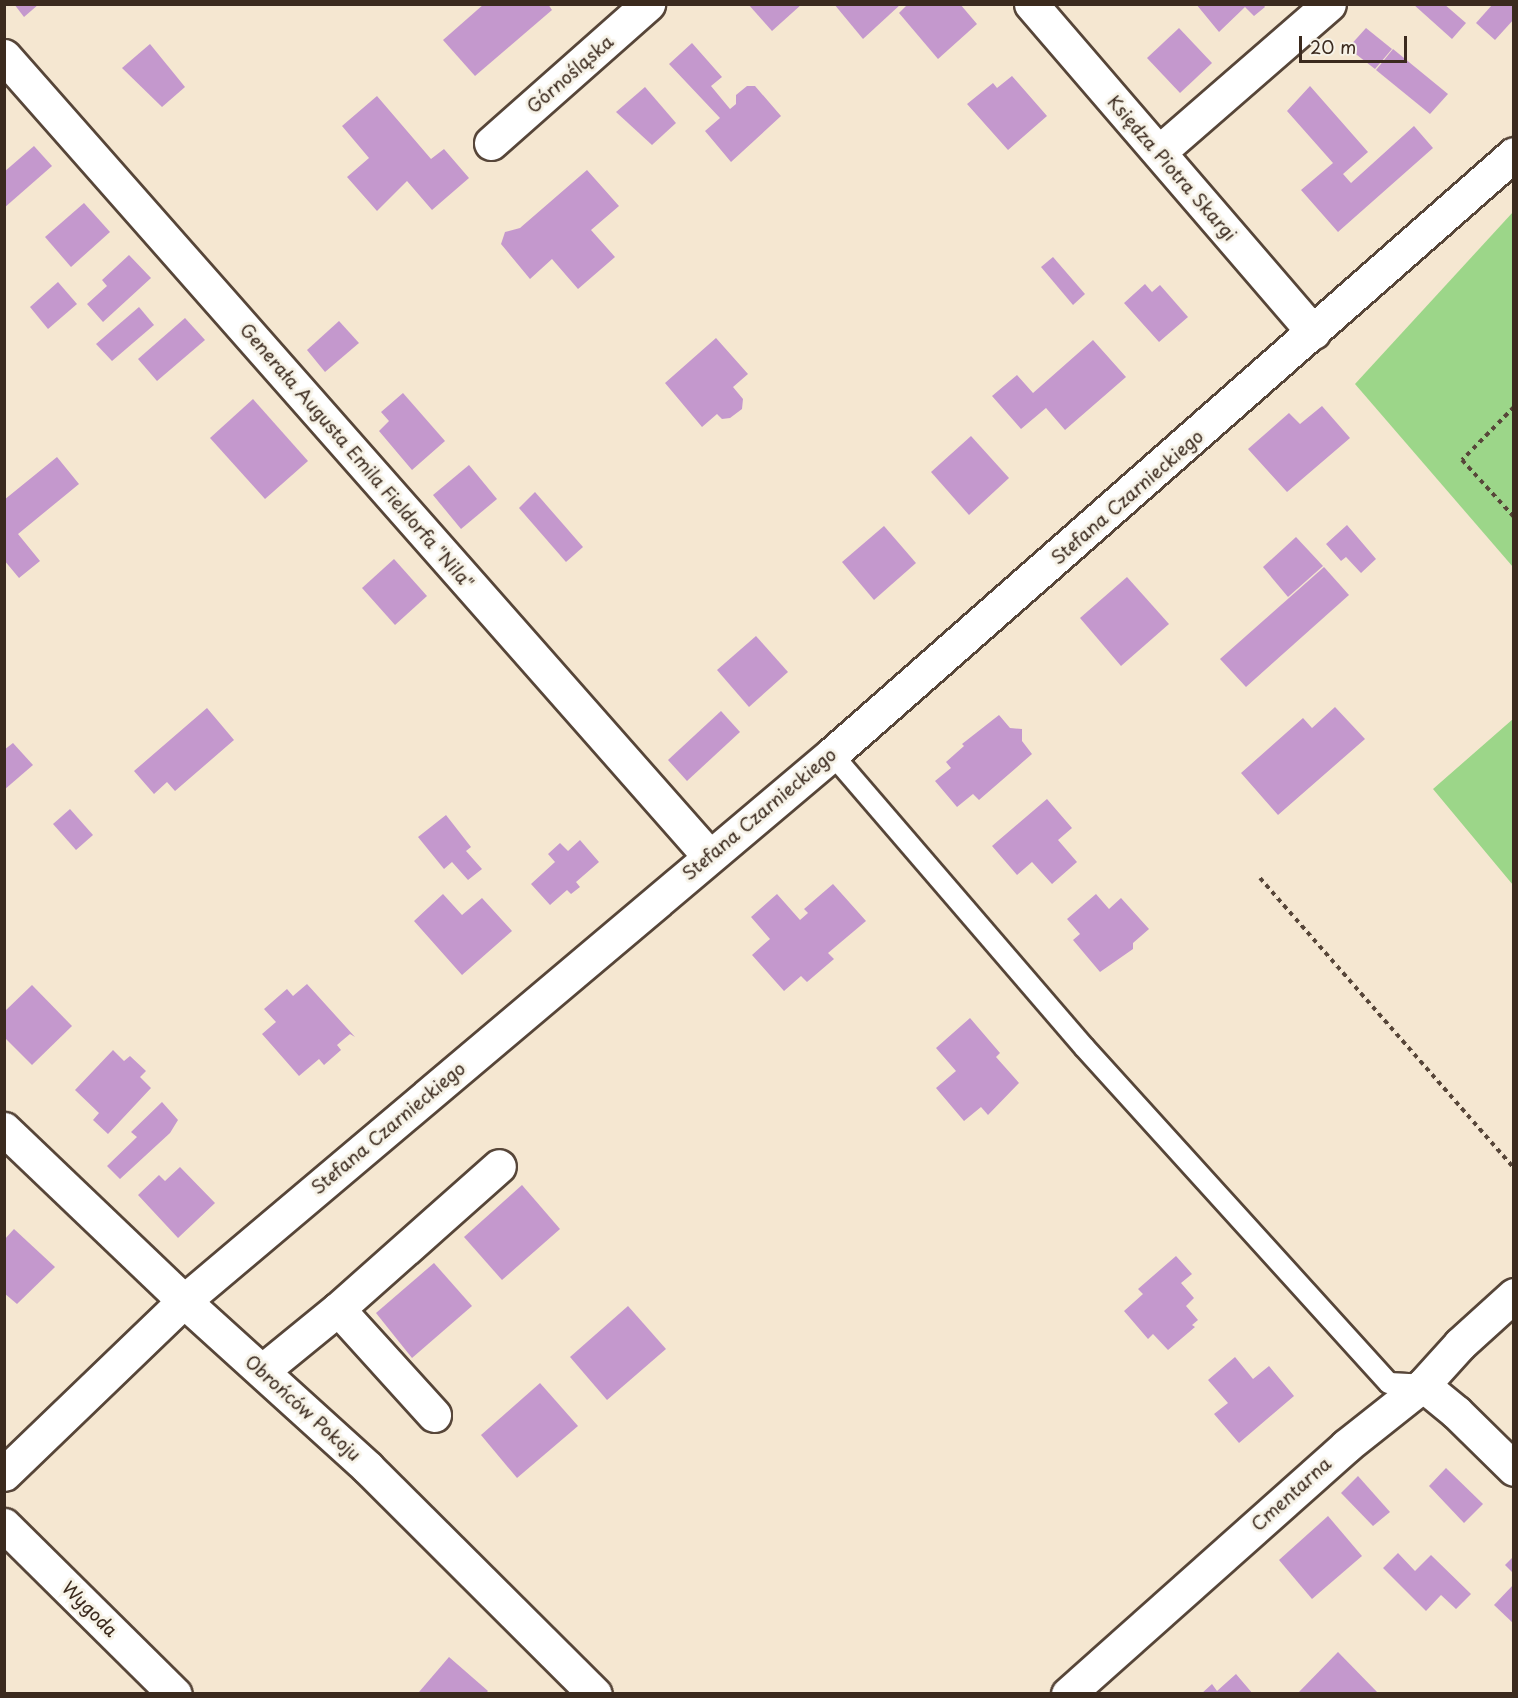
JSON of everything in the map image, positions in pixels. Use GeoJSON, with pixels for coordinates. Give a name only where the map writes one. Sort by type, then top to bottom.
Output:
{"type":"FeatureCollection","features":[{"type":"Feature","properties":{"kind":"street","name":"Górnośląska"},"geometry":{"type":"LineString","coordinates":[[491,143],[648,4]]}},
{"type":"Feature","properties":{"kind":"street","name":"Księdza Piotra Skargi"},"geometry":{"type":"LineString","coordinates":[[1031,4],[1313,332]]}},
{"type":"Feature","properties":{"kind":"street"},"geometry":{"type":"LineString","coordinates":[[1159,152],[1329,4]]}},
{"type":"Feature","properties":{"kind":"street","name":"Generała Augusta Emila Fieldorfa \"Nila\""},"geometry":{"type":"LineString","coordinates":[[4,56],[709,856]]}},
{"type":"Feature","properties":{"kind":"street","name":"Stefana Czarnieckiego"},"geometry":{"type":"LineString","coordinates":[[4,1474],[184,1301],[832,753],[1514,154]]}},
{"type":"Feature","properties":{"kind":"street","name":"Obrońców Pokoju"},"geometry":{"type":"LineString","coordinates":[[4,1129],[184,1301],[368,1468],[594,1694]]}},
{"type":"Feature","properties":{"kind":"street"},"geometry":{"type":"LineString","coordinates":[[262,1371],[338,1309],[499,1166]]}},
{"type":"Feature","properties":{"kind":"street","name":"Cmentarna"},"geometry":{"type":"LineString","coordinates":[[1068,1694],[1346,1446],[1423,1385],[1460,1344],[1514,1295]]}},
{"type":"Feature","properties":{"kind":"street"},"geometry":{"type":"LineString","coordinates":[[338,1309],[434,1415]]}},
{"type":"Feature","properties":{"kind":"street"},"geometry":{"type":"LineString","coordinates":[[1423,1385],[1456,1412],[1514,1469]]}},
{"type":"Feature","properties":{"kind":"street","name":"Wygoda"},"geometry":{"type":"LineString","coordinates":[[4,1525],[175,1694]]}},
{"type":"Feature","properties":{"kind":"lane"},"geometry":{"type":"LineString","coordinates":[[832,753],[1084,1047],[1389,1383],[1423,1385]]}},
{"type":"Feature","properties":{"kind":"path"},"geometry":{"type":"LineString","coordinates":[[1514,407],[1462,460],[1514,517]]}},
{"type":"Feature","properties":{"kind":"path"},"geometry":{"type":"LineString","coordinates":[[1260,878],[1514,1168]]}},
{"type":"Feature","properties":{"kind":"green space"},"geometry":{"type":"Polygon","coordinates":[[[1513,212],[1513,567],[1355,384],[1513,212]]]}},
{"type":"Feature","properties":{"kind":"green space"},"geometry":{"type":"Polygon","coordinates":[[[1513,719],[1513,885],[1433,789],[1513,719]]]}},
{"type":"Feature","properties":{"kind":"building"},"geometry":{"type":"Polygon","coordinates":[[[14,4],[39,4],[24,17],[14,4]]]}},
{"type":"Feature","properties":{"kind":"building"},"geometry":{"type":"Polygon","coordinates":[[[484,4],[548,4],[552,10],[475,76],[443,40],[484,4]]]}},
{"type":"Feature","properties":{"kind":"building"},"geometry":{"type":"Polygon","coordinates":[[[748,4],[802,4],[772,31],[748,4]]]}},
{"type":"Feature","properties":{"kind":"building"},"geometry":{"type":"Polygon","coordinates":[[[834,4],[901,4],[863,39],[834,4]]]}},
{"type":"Feature","properties":{"kind":"building"},"geometry":{"type":"Polygon","coordinates":[[[908,4],[960,4],[977,24],[938,59],[899,13],[908,4]]]}},
{"type":"Feature","properties":{"kind":"building"},"geometry":{"type":"Polygon","coordinates":[[[1196,4],[1263,4],[1265,7],[1254,16],[1245,7],[1219,32],[1196,4]]]}},
{"type":"Feature","properties":{"kind":"building"},"geometry":{"type":"Polygon","coordinates":[[[1413,4],[1444,4],[1466,23],[1452,39],[1413,4]]]}},
{"type":"Feature","properties":{"kind":"building"},"geometry":{"type":"Polygon","coordinates":[[[1492,5],[1514,5],[1514,19],[1495,40],[1476,23],[1492,5]]]}},
{"type":"Feature","properties":{"kind":"building"},"geometry":{"type":"Polygon","coordinates":[[[1179,28],[1212,63],[1180,93],[1147,58],[1179,28]]]}},
{"type":"Feature","properties":{"kind":"building"},"geometry":{"type":"Polygon","coordinates":[[[1366,28],[1392,49],[1375,69],[1348,48],[1366,28]]]}},
{"type":"Feature","properties":{"kind":"building"},"geometry":{"type":"Polygon","coordinates":[[[692,43],[722,77],[711,86],[730,109],[736,104],[736,95],[747,86],[755,86],[781,116],[731,162],[705,131],[720,118],[669,64],[692,43]]]}},
{"type":"Feature","properties":{"kind":"building"},"geometry":{"type":"Polygon","coordinates":[[[150,44],[185,87],[162,107],[122,68],[150,44]]]}},
{"type":"Feature","properties":{"kind":"building"},"geometry":{"type":"Polygon","coordinates":[[[1393,49],[1448,94],[1430,114],[1376,70],[1393,49]]]}},
{"type":"Feature","properties":{"kind":"building"},"geometry":{"type":"Polygon","coordinates":[[[1012,76],[1047,116],[1008,150],[967,104],[993,83],[997,88],[1012,76]]]}},
{"type":"Feature","properties":{"kind":"building"},"geometry":{"type":"Polygon","coordinates":[[[1310,86],[1368,152],[1343,174],[1351,183],[1414,126],[1433,148],[1338,232],[1301,190],[1333,163],[1287,111],[1310,86]]]}},
{"type":"Feature","properties":{"kind":"building"},"geometry":{"type":"Polygon","coordinates":[[[645,87],[676,123],[652,145],[616,112],[645,87]]]}},
{"type":"Feature","properties":{"kind":"building"},"geometry":{"type":"Polygon","coordinates":[[[377,96],[431,159],[444,149],[469,178],[432,210],[407,181],[377,211],[347,177],[369,158],[342,126],[377,96]]]}},
{"type":"Feature","properties":{"kind":"building"},"geometry":{"type":"Polygon","coordinates":[[[34,146],[52,166],[4,208],[4,172],[34,146]]]}},
{"type":"Feature","properties":{"kind":"building"},"geometry":{"type":"Polygon","coordinates":[[[587,170],[619,206],[591,230],[615,257],[578,289],[552,259],[530,279],[501,244],[505,232],[520,228],[587,170]]]}},
{"type":"Feature","properties":{"kind":"building"},"geometry":{"type":"Polygon","coordinates":[[[84,203],[110,232],[71,267],[45,237],[84,203]]]}},
{"type":"Feature","properties":{"kind":"building"},"geometry":{"type":"Polygon","coordinates":[[[129,255],[151,278],[103,322],[87,304],[107,286],[102,280],[129,255]]]}},
{"type":"Feature","properties":{"kind":"building"},"geometry":{"type":"Polygon","coordinates":[[[1053,257],[1085,294],[1073,305],[1041,267],[1053,257]]]}},
{"type":"Feature","properties":{"kind":"building"},"geometry":{"type":"Polygon","coordinates":[[[58,282],[77,304],[48,329],[30,307],[58,282]]]}},
{"type":"Feature","properties":{"kind":"building"},"geometry":{"type":"Polygon","coordinates":[[[1145,284],[1152,292],[1160,285],[1188,317],[1159,342],[1124,303],[1145,284]]]}},
{"type":"Feature","properties":{"kind":"building"},"geometry":{"type":"Polygon","coordinates":[[[139,307],[154,325],[112,361],[96,344],[139,307]]]}},
{"type":"Feature","properties":{"kind":"building"},"geometry":{"type":"Polygon","coordinates":[[[185,318],[205,340],[157,381],[138,359],[185,318]]]}},
{"type":"Feature","properties":{"kind":"building"},"geometry":{"type":"Polygon","coordinates":[[[339,321],[359,343],[325,372],[307,350],[339,321]]]}},
{"type":"Feature","properties":{"kind":"building"},"geometry":{"type":"Polygon","coordinates":[[[716,338],[748,374],[733,387],[743,399],[742,409],[730,418],[722,419],[717,414],[702,427],[665,383],[716,338]]]}},
{"type":"Feature","properties":{"kind":"building"},"geometry":{"type":"Polygon","coordinates":[[[1093,340],[1126,377],[1065,430],[1046,408],[1021,429],[992,396],[1017,375],[1033,393],[1093,340]]]}},
{"type":"Feature","properties":{"kind":"building"},"geometry":{"type":"Polygon","coordinates":[[[403,393],[445,441],[412,470],[379,431],[389,421],[381,412],[403,393]]]}},
{"type":"Feature","properties":{"kind":"building"},"geometry":{"type":"Polygon","coordinates":[[[253,399],[308,461],[265,499],[210,438],[253,399]]]}},
{"type":"Feature","properties":{"kind":"building"},"geometry":{"type":"Polygon","coordinates":[[[1322,406],[1350,438],[1287,492],[1248,449],[1289,413],[1300,424],[1322,406]]]}},
{"type":"Feature","properties":{"kind":"building"},"geometry":{"type":"Polygon","coordinates":[[[971,436],[1009,478],[969,515],[931,472],[971,436]]]}},
{"type":"Feature","properties":{"kind":"building"},"geometry":{"type":"Polygon","coordinates":[[[57,457],[79,484],[18,534],[40,561],[19,578],[4,560],[4,500],[57,457]]]}},
{"type":"Feature","properties":{"kind":"building"},"geometry":{"type":"Polygon","coordinates":[[[469,465],[497,499],[461,529],[433,495],[469,465]]]}},
{"type":"Feature","properties":{"kind":"building"},"geometry":{"type":"Polygon","coordinates":[[[535,492],[583,547],[566,562],[519,508],[535,492]]]}},
{"type":"Feature","properties":{"kind":"building"},"geometry":{"type":"Polygon","coordinates":[[[1347,525],[1376,559],[1361,573],[1346,557],[1341,561],[1326,544],[1347,525]]]}},
{"type":"Feature","properties":{"kind":"building"},"geometry":{"type":"Polygon","coordinates":[[[884,526],[916,563],[874,600],[842,562],[884,526]]]}},
{"type":"Feature","properties":{"kind":"building"},"geometry":{"type":"Polygon","coordinates":[[[1296,537],[1323,566],[1288,597],[1263,567],[1296,537]]]}},
{"type":"Feature","properties":{"kind":"building"},"geometry":{"type":"Polygon","coordinates":[[[394,559],[427,596],[395,625],[362,588],[394,559]]]}},
{"type":"Feature","properties":{"kind":"building"},"geometry":{"type":"Polygon","coordinates":[[[1324,567],[1349,595],[1246,687],[1220,659],[1324,567]]]}},
{"type":"Feature","properties":{"kind":"building"},"geometry":{"type":"Polygon","coordinates":[[[1127,577],[1169,624],[1121,666],[1080,618],[1127,577]]]}},
{"type":"Feature","properties":{"kind":"building"},"geometry":{"type":"Polygon","coordinates":[[[756,636],[788,672],[749,707],[717,670],[756,636]]]}},
{"type":"Feature","properties":{"kind":"building"},"geometry":{"type":"Polygon","coordinates":[[[1335,707],[1365,739],[1278,815],[1241,773],[1303,718],[1312,728],[1335,707]]]}},
{"type":"Feature","properties":{"kind":"building"},"geometry":{"type":"Polygon","coordinates":[[[207,708],[234,740],[175,791],[167,782],[154,794],[134,771],[207,708]]]}},
{"type":"Feature","properties":{"kind":"building"},"geometry":{"type":"Polygon","coordinates":[[[721,711],[740,732],[687,781],[668,760],[721,711]]]}},
{"type":"Feature","properties":{"kind":"building"},"geometry":{"type":"Polygon","coordinates":[[[999,715],[1010,728],[1022,729],[1022,741],[1032,754],[979,800],[973,794],[957,807],[935,781],[951,768],[946,762],[964,746],[962,744],[999,715]]]}},
{"type":"Feature","properties":{"kind":"building"},"geometry":{"type":"Polygon","coordinates":[[[13,743],[33,765],[4,790],[4,750],[13,743]]]}},
{"type":"Feature","properties":{"kind":"building"},"geometry":{"type":"Polygon","coordinates":[[[1047,799],[1072,828],[1058,840],[1077,862],[1052,884],[1032,862],[1017,875],[992,846],[1047,799]]]}},
{"type":"Feature","properties":{"kind":"building"},"geometry":{"type":"Polygon","coordinates":[[[70,809],[93,835],[76,850],[53,824],[70,809]]]}},
{"type":"Feature","properties":{"kind":"building"},"geometry":{"type":"Polygon","coordinates":[[[446,815],[471,847],[466,851],[482,869],[468,880],[452,862],[444,869],[418,837],[446,815]]]}},
{"type":"Feature","properties":{"kind":"building"},"geometry":{"type":"Polygon","coordinates":[[[580,840],[599,862],[576,882],[580,887],[571,894],[567,890],[550,905],[531,884],[555,862],[548,854],[560,843],[568,851],[580,840]]]}},
{"type":"Feature","properties":{"kind":"building"},"geometry":{"type":"Polygon","coordinates":[[[833,884],[866,921],[828,953],[834,959],[807,982],[801,976],[784,991],[752,955],[770,939],[751,917],[777,894],[800,920],[808,913],[804,909],[833,884]]]}},
{"type":"Feature","properties":{"kind":"building"},"geometry":{"type":"Polygon","coordinates":[[[443,894],[462,915],[482,898],[512,931],[462,975],[414,921],[443,894]]]}},
{"type":"Feature","properties":{"kind":"building"},"geometry":{"type":"Polygon","coordinates":[[[1096,894],[1109,909],[1121,898],[1149,929],[1133,943],[1133,949],[1100,972],[1073,940],[1080,934],[1067,919],[1096,894]]]}},
{"type":"Feature","properties":{"kind":"building"},"geometry":{"type":"Polygon","coordinates":[[[307,984],[355,1037],[350,1034],[337,1045],[341,1050],[324,1065],[319,1059],[299,1076],[262,1034],[276,1022],[264,1009],[287,989],[293,996],[307,984]]]}},
{"type":"Feature","properties":{"kind":"building"},"geometry":{"type":"Polygon","coordinates":[[[32,985],[72,1026],[32,1065],[4,1037],[4,1012],[32,985]]]}},
{"type":"Feature","properties":{"kind":"building"},"geometry":{"type":"Polygon","coordinates":[[[970,1018],[1000,1053],[996,1057],[1019,1083],[988,1115],[981,1107],[964,1121],[936,1088],[956,1071],[936,1048],[970,1018]]]}},
{"type":"Feature","properties":{"kind":"building"},"geometry":{"type":"Polygon","coordinates":[[[113,1050],[124,1061],[130,1056],[146,1071],[140,1077],[151,1088],[108,1134],[93,1120],[99,1113],[75,1090],[113,1050]]]}},
{"type":"Feature","properties":{"kind":"building"},"geometry":{"type":"Polygon","coordinates":[[[162,1102],[178,1120],[170,1133],[120,1179],[107,1166],[137,1137],[131,1132],[162,1102]]]}},
{"type":"Feature","properties":{"kind":"building"},"geometry":{"type":"Polygon","coordinates":[[[180,1167],[215,1203],[178,1238],[138,1195],[159,1175],[165,1181],[180,1167]]]}},
{"type":"Feature","properties":{"kind":"building"},"geometry":{"type":"Polygon","coordinates":[[[522,1185],[560,1229],[502,1280],[464,1237],[522,1185]]]}},
{"type":"Feature","properties":{"kind":"building"},"geometry":{"type":"Polygon","coordinates":[[[14,1229],[55,1267],[17,1304],[4,1293],[4,1240],[14,1229]]]}},
{"type":"Feature","properties":{"kind":"building"},"geometry":{"type":"Polygon","coordinates":[[[1176,1256],[1192,1274],[1181,1283],[1194,1298],[1186,1306],[1198,1320],[1192,1325],[1195,1327],[1168,1350],[1153,1334],[1148,1339],[1124,1311],[1143,1294],[1138,1289],[1176,1256]]]}},
{"type":"Feature","properties":{"kind":"building"},"geometry":{"type":"Polygon","coordinates":[[[434,1263],[472,1306],[412,1358],[376,1313],[434,1263]]]}},
{"type":"Feature","properties":{"kind":"building"},"geometry":{"type":"Polygon","coordinates":[[[628,1306],[666,1349],[607,1400],[570,1357],[628,1306]]]}},
{"type":"Feature","properties":{"kind":"building"},"geometry":{"type":"Polygon","coordinates":[[[1235,1357],[1253,1379],[1269,1366],[1294,1396],[1239,1443],[1214,1414],[1228,1403],[1208,1380],[1235,1357]]]}},
{"type":"Feature","properties":{"kind":"building"},"geometry":{"type":"Polygon","coordinates":[[[540,1383],[578,1426],[517,1478],[481,1435],[540,1383]]]}},
{"type":"Feature","properties":{"kind":"building"},"geometry":{"type":"Polygon","coordinates":[[[1446,1468],[1483,1504],[1464,1523],[1429,1486],[1446,1468]]]}},
{"type":"Feature","properties":{"kind":"building"},"geometry":{"type":"Polygon","coordinates":[[[1358,1476],[1390,1512],[1373,1526],[1341,1493],[1358,1476]]]}},
{"type":"Feature","properties":{"kind":"building"},"geometry":{"type":"Polygon","coordinates":[[[1328,1516],[1362,1556],[1312,1599],[1279,1560],[1328,1516]]]}},
{"type":"Feature","properties":{"kind":"building"},"geometry":{"type":"Polygon","coordinates":[[[1398,1553],[1415,1571],[1431,1555],[1471,1594],[1456,1609],[1441,1595],[1426,1611],[1383,1568],[1398,1553]]]}},
{"type":"Feature","properties":{"kind":"building"},"geometry":{"type":"Polygon","coordinates":[[[1514,1556],[1514,1574],[1505,1565],[1514,1556]]]}},
{"type":"Feature","properties":{"kind":"building"},"geometry":{"type":"Polygon","coordinates":[[[1514,1584],[1514,1624],[1494,1605],[1514,1584]]]}},
{"type":"Feature","properties":{"kind":"building"},"geometry":{"type":"Polygon","coordinates":[[[1338,1652],[1379,1694],[1297,1694],[1338,1652]]]}},
{"type":"Feature","properties":{"kind":"building"},"geometry":{"type":"Polygon","coordinates":[[[449,1657],[488,1691],[485,1694],[419,1692],[449,1657]]]}},
{"type":"Feature","properties":{"kind":"building"},"geometry":{"type":"Polygon","coordinates":[[[1236,1674],[1253,1694],[1201,1694],[1212,1684],[1217,1691],[1236,1674]]]}}]}
